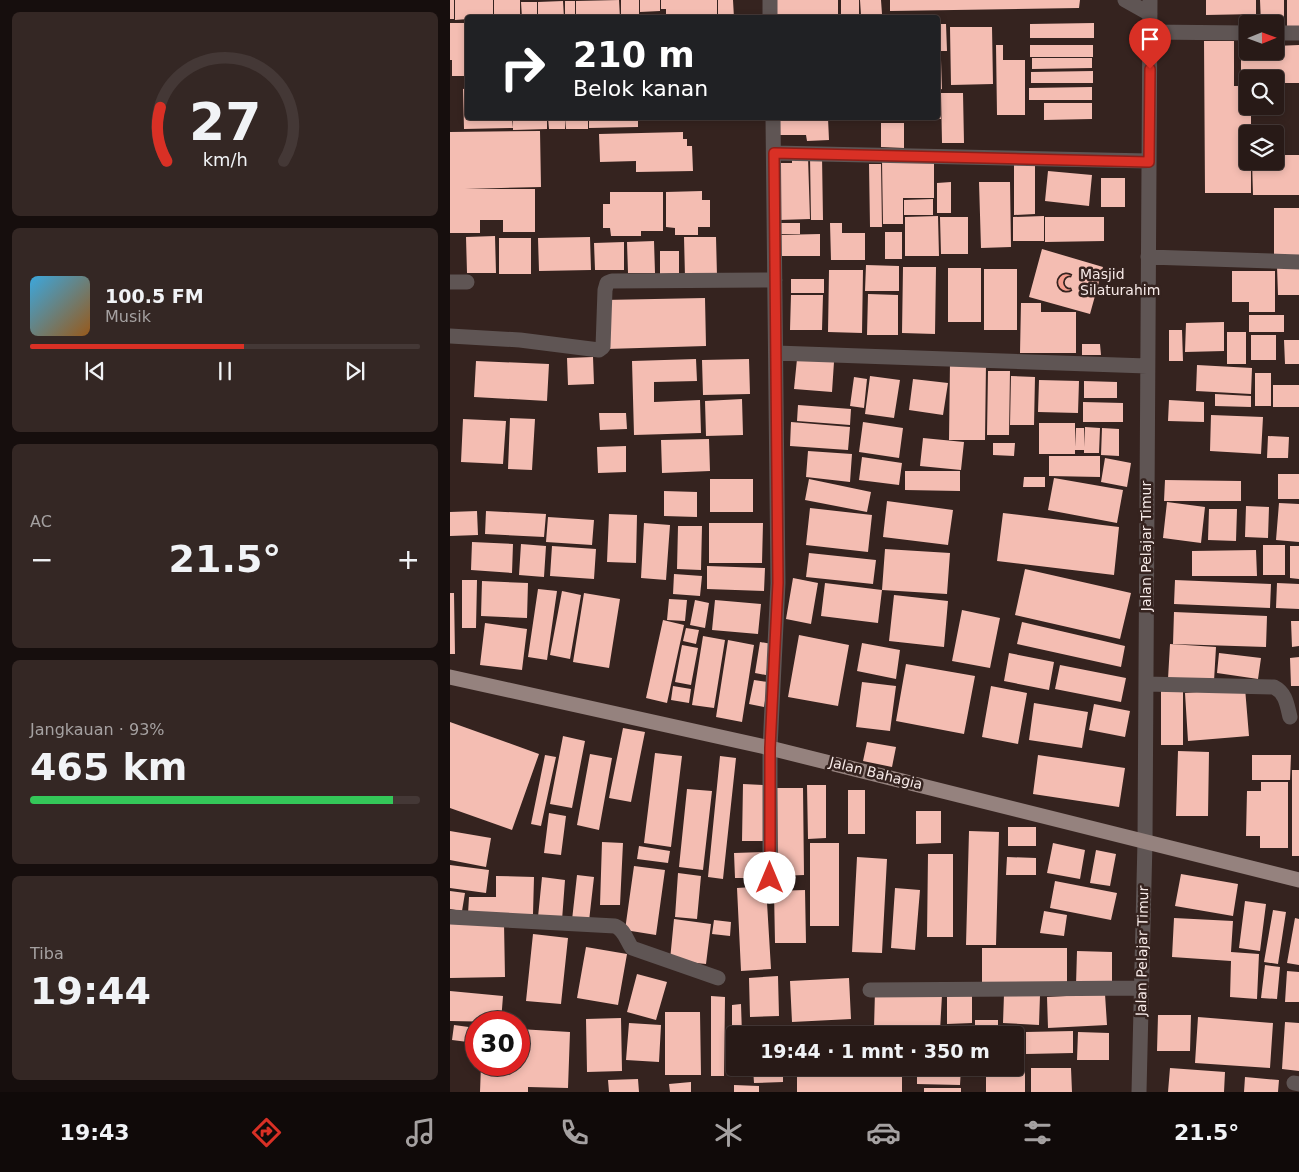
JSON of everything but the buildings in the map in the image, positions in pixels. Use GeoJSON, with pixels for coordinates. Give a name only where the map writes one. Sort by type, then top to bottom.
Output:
{"type":"FeatureCollection","features":[{"type":"Feature","properties":{"kind":"main road","name":"Jalan Bahagia"},"geometry":{"type":"LineString","coordinates":[[450,677],[770,748],[1299,880]]}},
{"type":"Feature","properties":{"kind":"street"},"geometry":{"type":"LineString","coordinates":[[770,0],[770,15]]}},
{"type":"Feature","properties":{"kind":"street"},"geometry":{"type":"LineString","coordinates":[[1125,0],[1150,7]]}},
{"type":"Feature","properties":{"kind":"street","name":"Jalan Pelajar Timur"},"geometry":{"type":"LineString","coordinates":[[1139,1092],[1145,841],[1150,7]]}},
{"type":"Feature","properties":{"kind":"street"},"geometry":{"type":"LineString","coordinates":[[1150,32],[1239,33]]}},
{"type":"Feature","properties":{"kind":"street"},"geometry":{"type":"LineString","coordinates":[[1284,33],[1299,33]]}},
{"type":"Feature","properties":{"kind":"street"},"geometry":{"type":"LineString","coordinates":[[770,878],[770,748],[778,583],[773,120]]}},
{"type":"Feature","properties":{"kind":"street"},"geometry":{"type":"LineString","coordinates":[[774,153],[1149,162]]}},
{"type":"Feature","properties":{"kind":"street"},"geometry":{"type":"LineString","coordinates":[[1148,257],[1299,262]]}},
{"type":"Feature","properties":{"kind":"street"},"geometry":{"type":"LineString","coordinates":[[450,336],[520,340],[600,350],[603,347],[605,290],[607,283],[612,281],[775,280]]}},
{"type":"Feature","properties":{"kind":"street"},"geometry":{"type":"LineString","coordinates":[[450,282],[467,282]]}},
{"type":"Feature","properties":{"kind":"street"},"geometry":{"type":"LineString","coordinates":[[776,353],[1147,366]]}},
{"type":"Feature","properties":{"kind":"street"},"geometry":{"type":"LineString","coordinates":[[1146,684],[1274,687],[1279,689],[1286,700],[1290,717]]}},
{"type":"Feature","properties":{"kind":"street"},"geometry":{"type":"LineString","coordinates":[[450,917],[614,926],[620,928],[632,948],[718,978]]}},
{"type":"Feature","properties":{"kind":"street"},"geometry":{"type":"LineString","coordinates":[[870,990],[1141,988]]}},
{"type":"Feature","properties":{"kind":"place","name":"Masjid Silaturahim"},"geometry":{"type":"Point","coordinates":[1066,282]}},
{"type":"Feature","properties":{"kind":"route"},"geometry":{"type":"LineString","coordinates":[[770,878],[770,748],[778,583],[774,153],[1149,162],[1150,69]]}}]}
